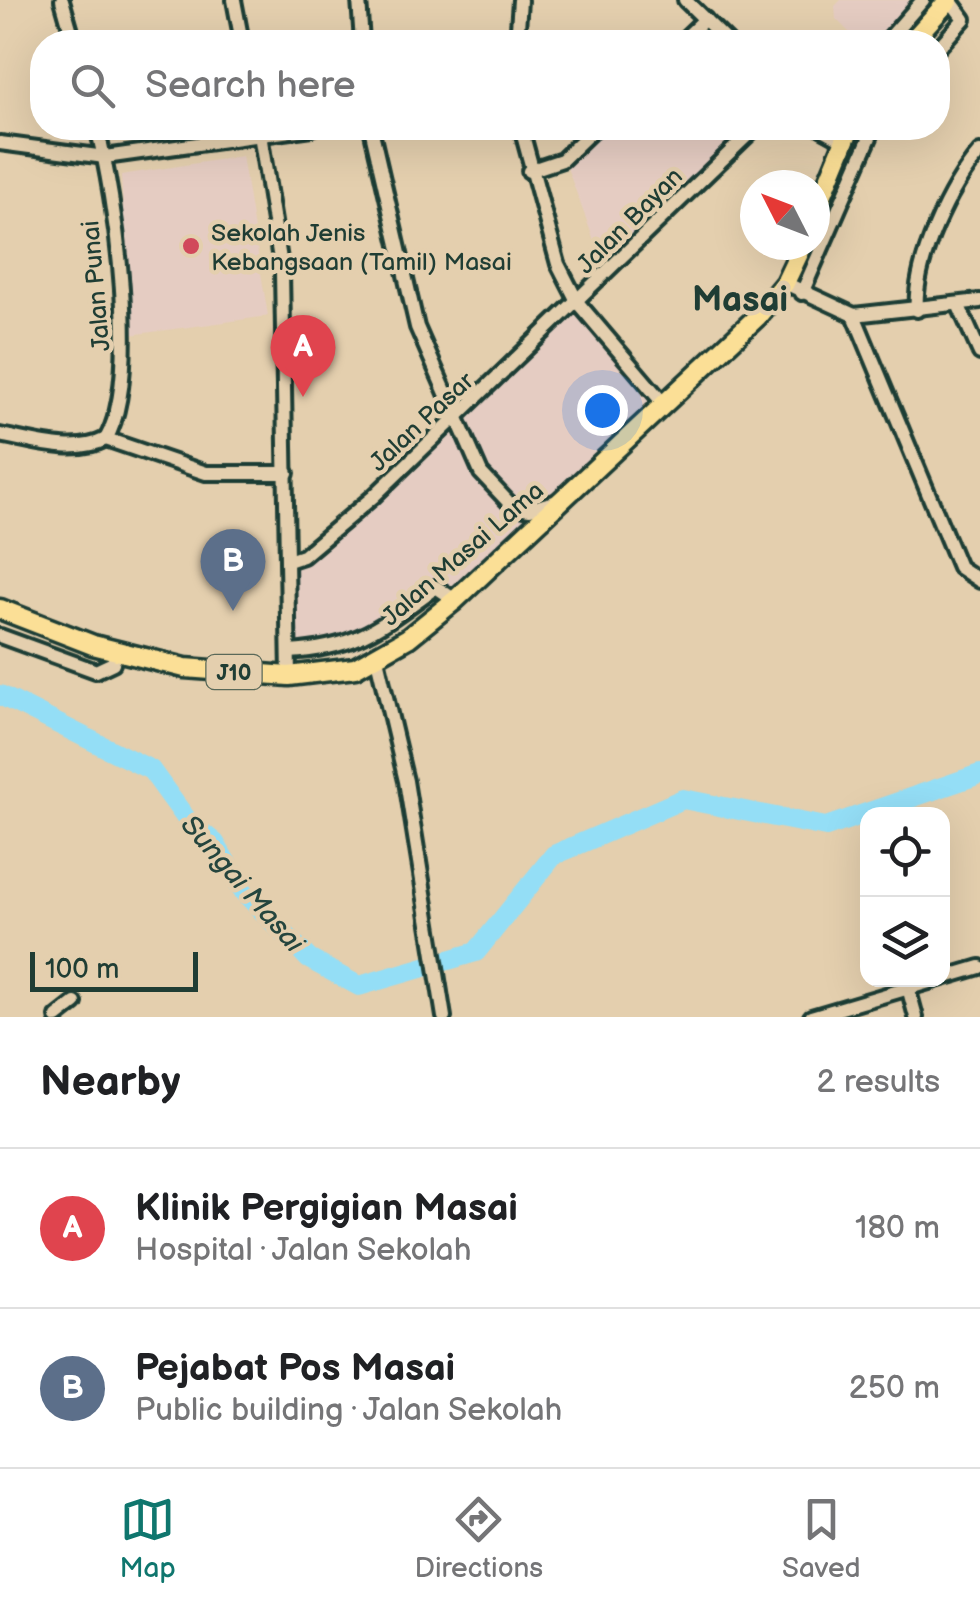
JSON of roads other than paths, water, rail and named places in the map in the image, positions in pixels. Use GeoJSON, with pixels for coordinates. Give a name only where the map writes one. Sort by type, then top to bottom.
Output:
{"type":"FeatureCollection","features":[{"type":"Feature","properties":{"kind":"main road"},"geometry":{"type":"LineString","coordinates":[[923,30],[949,0]]}},
{"type":"Feature","properties":{"kind":"main road"},"geometry":{"type":"LineString","coordinates":[[830,175],[844,140]]}},
{"type":"Feature","properties":{"kind":"main road","name":"Jalan Masai Lama"},"geometry":{"type":"LineString","coordinates":[[0,609],[116,652],[186,668],[289,676],[355,668],[376,659],[455,600],[757,316],[785,284],[796,260]]}},
{"type":"Feature","properties":{"kind":"street"},"geometry":{"type":"LineString","coordinates":[[62,0],[71,30]]}},
{"type":"Feature","properties":{"kind":"street"},"geometry":{"type":"LineString","coordinates":[[234,0],[240,30]]}},
{"type":"Feature","properties":{"kind":"street"},"geometry":{"type":"LineString","coordinates":[[359,0],[361,30]]}},
{"type":"Feature","properties":{"kind":"street"},"geometry":{"type":"LineString","coordinates":[[519,30],[520,0]]}},
{"type":"Feature","properties":{"kind":"street"},"geometry":{"type":"LineString","coordinates":[[685,0],[716,30]]}},
{"type":"Feature","properties":{"kind":"street"},"geometry":{"type":"LineString","coordinates":[[897,30],[923,0]]}},
{"type":"Feature","properties":{"kind":"street"},"geometry":{"type":"LineString","coordinates":[[949,0],[964,19],[950,35]]}},
{"type":"Feature","properties":{"kind":"street"},"geometry":{"type":"LineString","coordinates":[[694,30],[705,19]]}},
{"type":"Feature","properties":{"kind":"street","name":"Jalan Punai"},"geometry":{"type":"LineString","coordinates":[[100,140],[125,342],[122,394],[106,439]]}},
{"type":"Feature","properties":{"kind":"street"},"geometry":{"type":"LineString","coordinates":[[0,143],[105,158],[212,140]]}},
{"type":"Feature","properties":{"kind":"street"},"geometry":{"type":"LineString","coordinates":[[261,140],[282,272],[289,676]]}},
{"type":"Feature","properties":{"kind":"street"},"geometry":{"type":"LineString","coordinates":[[374,140],[418,328],[482,474],[506,504],[525,509],[560,500]]}},
{"type":"Feature","properties":{"kind":"street"},"geometry":{"type":"LineString","coordinates":[[524,140],[555,258],[578,303],[662,403]]}},
{"type":"Feature","properties":{"kind":"street"},"geometry":{"type":"LineString","coordinates":[[530,170],[562,160],[583,140]]}},
{"type":"Feature","properties":{"kind":"street","name":"Jalan Bayan"},"geometry":{"type":"LineString","coordinates":[[578,303],[743,140]]}},
{"type":"Feature","properties":{"kind":"street"},"geometry":{"type":"LineString","coordinates":[[802,293],[869,140]]}},
{"type":"Feature","properties":{"kind":"street"},"geometry":{"type":"LineString","coordinates":[[917,310],[918,280],[956,180],[978,160]]}},
{"type":"Feature","properties":{"kind":"street"},"geometry":{"type":"LineString","coordinates":[[785,284],[854,315],[980,301]]}},
{"type":"Feature","properties":{"kind":"street","name":"Jalan Pasar"},"geometry":{"type":"LineString","coordinates":[[288,561],[303,556],[459,417],[578,303]]}},
{"type":"Feature","properties":{"kind":"street"},"geometry":{"type":"LineString","coordinates":[[958,304],[980,353]]}},
{"type":"Feature","properties":{"kind":"street"},"geometry":{"type":"LineString","coordinates":[[854,315],[960,567],[980,581]]}},
{"type":"Feature","properties":{"kind":"street"},"geometry":{"type":"LineString","coordinates":[[0,435],[60,446],[96,444],[106,439],[199,472],[287,473]]}},
{"type":"Feature","properties":{"kind":"street"},"geometry":{"type":"LineString","coordinates":[[289,652],[339,647],[366,637],[436,588],[455,600]]}},
{"type":"Feature","properties":{"kind":"street"},"geometry":{"type":"LineString","coordinates":[[0,636],[96,671],[113,664],[116,652]]}},
{"type":"Feature","properties":{"kind":"street"},"geometry":{"type":"LineString","coordinates":[[376,659],[406,781],[444,1017]]}},
{"type":"Feature","properties":{"kind":"street"},"geometry":{"type":"LineString","coordinates":[[810,1017],[980,968]]}},
{"type":"Feature","properties":{"kind":"street"},"geometry":{"type":"LineString","coordinates":[[909,991],[916,1017]]}},
{"type":"Feature","properties":{"kind":"street"},"geometry":{"type":"LineString","coordinates":[[57,1017],[75,1003]]}},
{"type":"Feature","properties":{"kind":"waterway","name":"Sungai Masai"},"geometry":{"type":"LineString","coordinates":[[0,695],[151,770],[188,821],[215,843],[244,892],[309,959],[359,986],[476,952],[554,855],[683,799],[826,827],[980,774]]}},
{"type":"Feature","properties":{"kind":"place","name":"Sekolah Jenis Kebangsaan (Tamil) Masai"},"geometry":{"type":"Point","coordinates":[191,246]}},
{"type":"Feature","properties":{"kind":"place","name":"Klinik Pergigian Masai"},"geometry":{"type":"Point","coordinates":[303,397]}},
{"type":"Feature","properties":{"kind":"place","name":"Pejabat Pos Masai"},"geometry":{"type":"Point","coordinates":[233,611]}},
{"type":"Feature","properties":{"kind":"district","name":"Masai"},"geometry":{"type":"Point","coordinates":[740,299]}}]}
